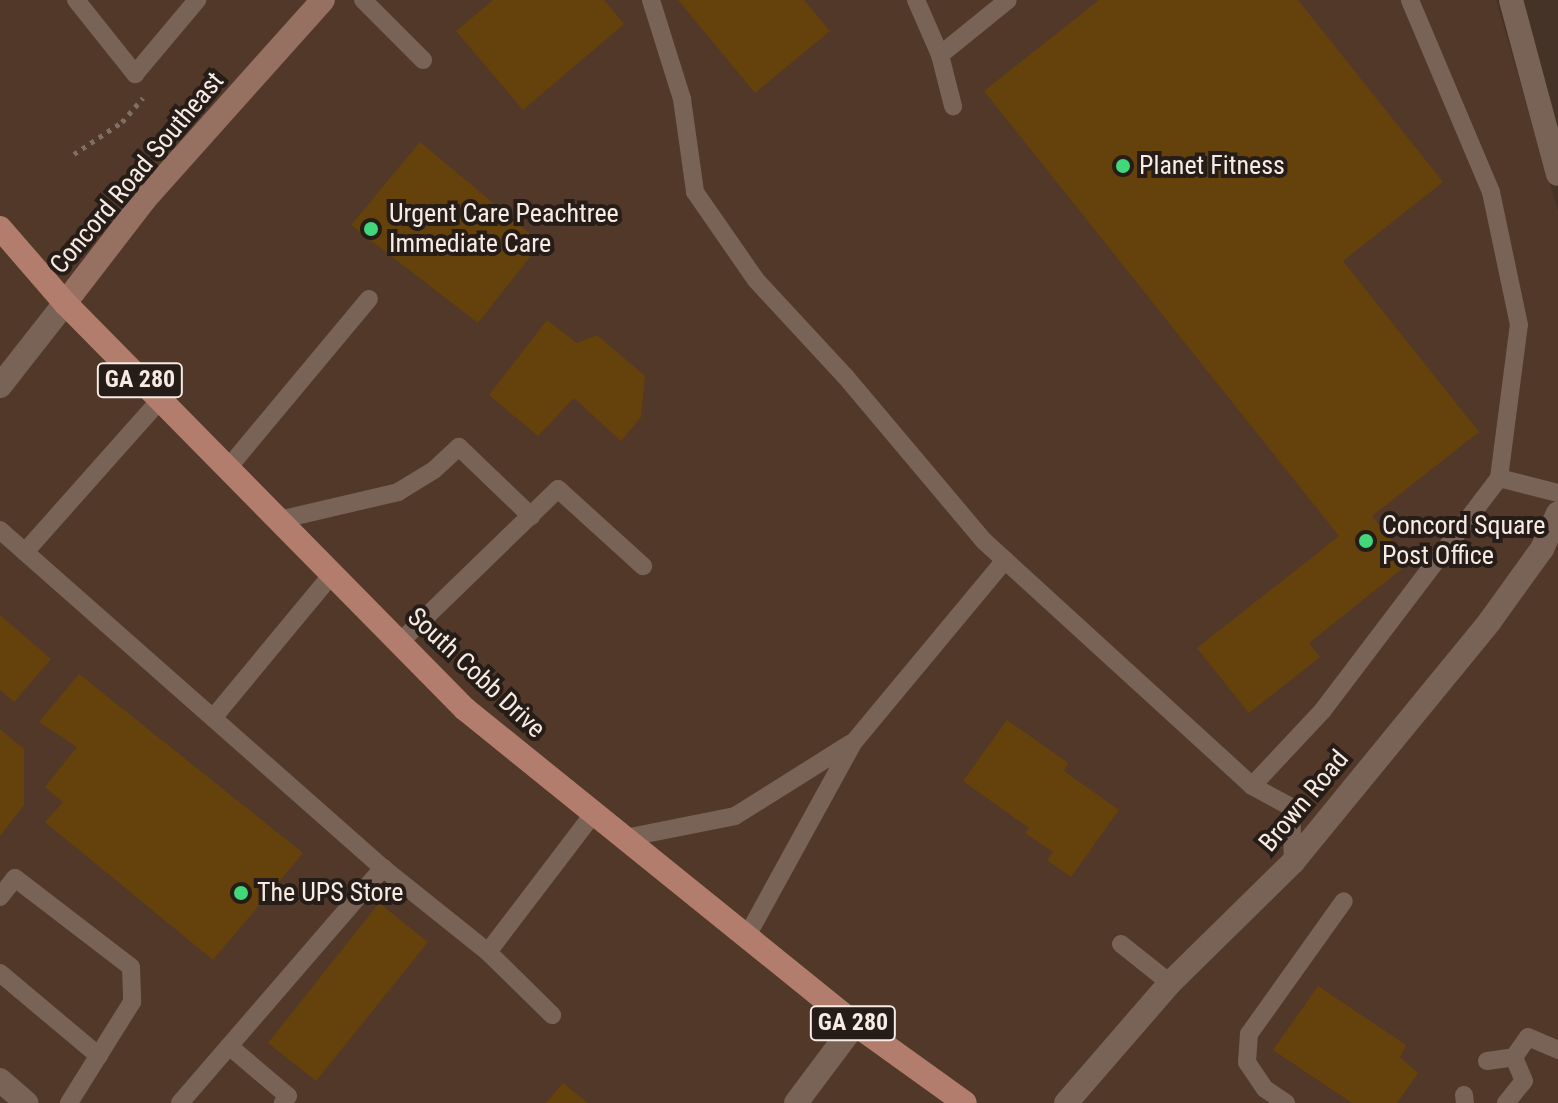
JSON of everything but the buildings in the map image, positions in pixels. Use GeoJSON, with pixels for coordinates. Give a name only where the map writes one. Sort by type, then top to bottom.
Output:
{"type":"FeatureCollection","features":[{"type":"Feature","properties":{"kind":"main road","name":"Concord Road Southeast"},"geometry":{"type":"LineString","coordinates":[[65,303],[145,199],[323,0]]}},
{"type":"Feature","properties":{"kind":"main road","name":"South Cobb Drive"},"geometry":{"type":"LineString","coordinates":[[0,228],[65,303],[465,709],[855,1024],[965,1103]]}},
{"type":"Feature","properties":{"kind":"street"},"geometry":{"type":"LineString","coordinates":[[1511,0],[1558,174]]}},
{"type":"Feature","properties":{"kind":"street","name":"Concord Road Southeast"},"geometry":{"type":"LineString","coordinates":[[0,386],[65,303]]}},
{"type":"Feature","properties":{"kind":"street","name":"Brown Road"},"geometry":{"type":"LineString","coordinates":[[1066,1103],[1170,983],[1293,862],[1490,621],[1542,549],[1558,513]]}},
{"type":"Feature","properties":{"kind":"street"},"geometry":{"type":"LineString","coordinates":[[796,1103],[855,1024]]}},
{"type":"Feature","properties":{"kind":"street"},"geometry":{"type":"LineString","coordinates":[[0,1080],[26,1103]]}},
{"type":"Feature","properties":{"kind":"lane"},"geometry":{"type":"LineString","coordinates":[[76,0],[135,74],[197,0]]}},
{"type":"Feature","properties":{"kind":"lane"},"geometry":{"type":"LineString","coordinates":[[363,0],[423,60]]}},
{"type":"Feature","properties":{"kind":"lane"},"geometry":{"type":"LineString","coordinates":[[651,0],[682,99],[695,192],[756,280],[845,376],[984,541],[1252,786],[1291,807],[1293,862]]}},
{"type":"Feature","properties":{"kind":"lane"},"geometry":{"type":"LineString","coordinates":[[916,0],[940,55],[953,106]]}},
{"type":"Feature","properties":{"kind":"lane"},"geometry":{"type":"LineString","coordinates":[[940,55],[1008,0]]}},
{"type":"Feature","properties":{"kind":"lane"},"geometry":{"type":"LineString","coordinates":[[1252,786],[1323,710],[1499,478],[1519,325],[1491,192],[1410,0]]}},
{"type":"Feature","properties":{"kind":"lane"},"geometry":{"type":"LineString","coordinates":[[228,468],[369,299]]}},
{"type":"Feature","properties":{"kind":"lane"},"geometry":{"type":"LineString","coordinates":[[25,552],[160,400]]}},
{"type":"Feature","properties":{"kind":"lane"},"geometry":{"type":"LineString","coordinates":[[279,520],[398,492],[434,470],[459,447],[531,516]]}},
{"type":"Feature","properties":{"kind":"lane"},"geometry":{"type":"LineString","coordinates":[[1499,478],[1558,493]]}},
{"type":"Feature","properties":{"kind":"lane"},"geometry":{"type":"LineString","coordinates":[[400,642],[558,489],[643,566]]}},
{"type":"Feature","properties":{"kind":"lane"},"geometry":{"type":"LineString","coordinates":[[3,539],[25,552],[383,868],[488,952],[552,1015]]}},
{"type":"Feature","properties":{"kind":"lane"},"geometry":{"type":"LineString","coordinates":[[747,936],[853,743],[1005,560]]}},
{"type":"Feature","properties":{"kind":"lane"},"geometry":{"type":"LineString","coordinates":[[213,718],[332,574]]}},
{"type":"Feature","properties":{"kind":"lane"},"geometry":{"type":"LineString","coordinates":[[625,838],[735,816],[853,743]]}},
{"type":"Feature","properties":{"kind":"lane"},"geometry":{"type":"LineString","coordinates":[[488,952],[594,813]]}},
{"type":"Feature","properties":{"kind":"lane"},"geometry":{"type":"LineString","coordinates":[[180,1103],[383,868]]}},
{"type":"Feature","properties":{"kind":"lane"},"geometry":{"type":"LineString","coordinates":[[0,897],[15,878],[131,967],[132,1002],[69,1103]]}},
{"type":"Feature","properties":{"kind":"lane"},"geometry":{"type":"LineString","coordinates":[[1286,1103],[1265,1089],[1247,1062],[1249,1034],[1344,901]]}},
{"type":"Feature","properties":{"kind":"lane"},"geometry":{"type":"LineString","coordinates":[[1121,944],[1170,983]]}},
{"type":"Feature","properties":{"kind":"lane"},"geometry":{"type":"LineString","coordinates":[[0,973],[99,1056]]}},
{"type":"Feature","properties":{"kind":"lane"},"geometry":{"type":"LineString","coordinates":[[1487,1061],[1514,1057],[1528,1037],[1558,1050]]}},
{"type":"Feature","properties":{"kind":"lane"},"geometry":{"type":"LineString","coordinates":[[229,1046],[286,1100]]}},
{"type":"Feature","properties":{"kind":"lane"},"geometry":{"type":"LineString","coordinates":[[1506,1103],[1524,1081],[1514,1057]]}},
{"type":"Feature","properties":{"kind":"shaded area"},"geometry":{"type":"Polygon","coordinates":[[[0,0],[1496,0],[1558,211],[1558,1103],[0,1103],[0,0]]]}},
{"type":"Feature","properties":{"kind":"place","name":"Planet Fitness"},"geometry":{"type":"Point","coordinates":[1123,166]}},
{"type":"Feature","properties":{"kind":"place","name":"Urgent Care Peachtree Immediate Care"},"geometry":{"type":"Point","coordinates":[371,229]}},
{"type":"Feature","properties":{"kind":"place","name":"Concord Square Post Office"},"geometry":{"type":"Point","coordinates":[1366,541]}},
{"type":"Feature","properties":{"kind":"place","name":"The UPS Store"},"geometry":{"type":"Point","coordinates":[241,893]}}]}
